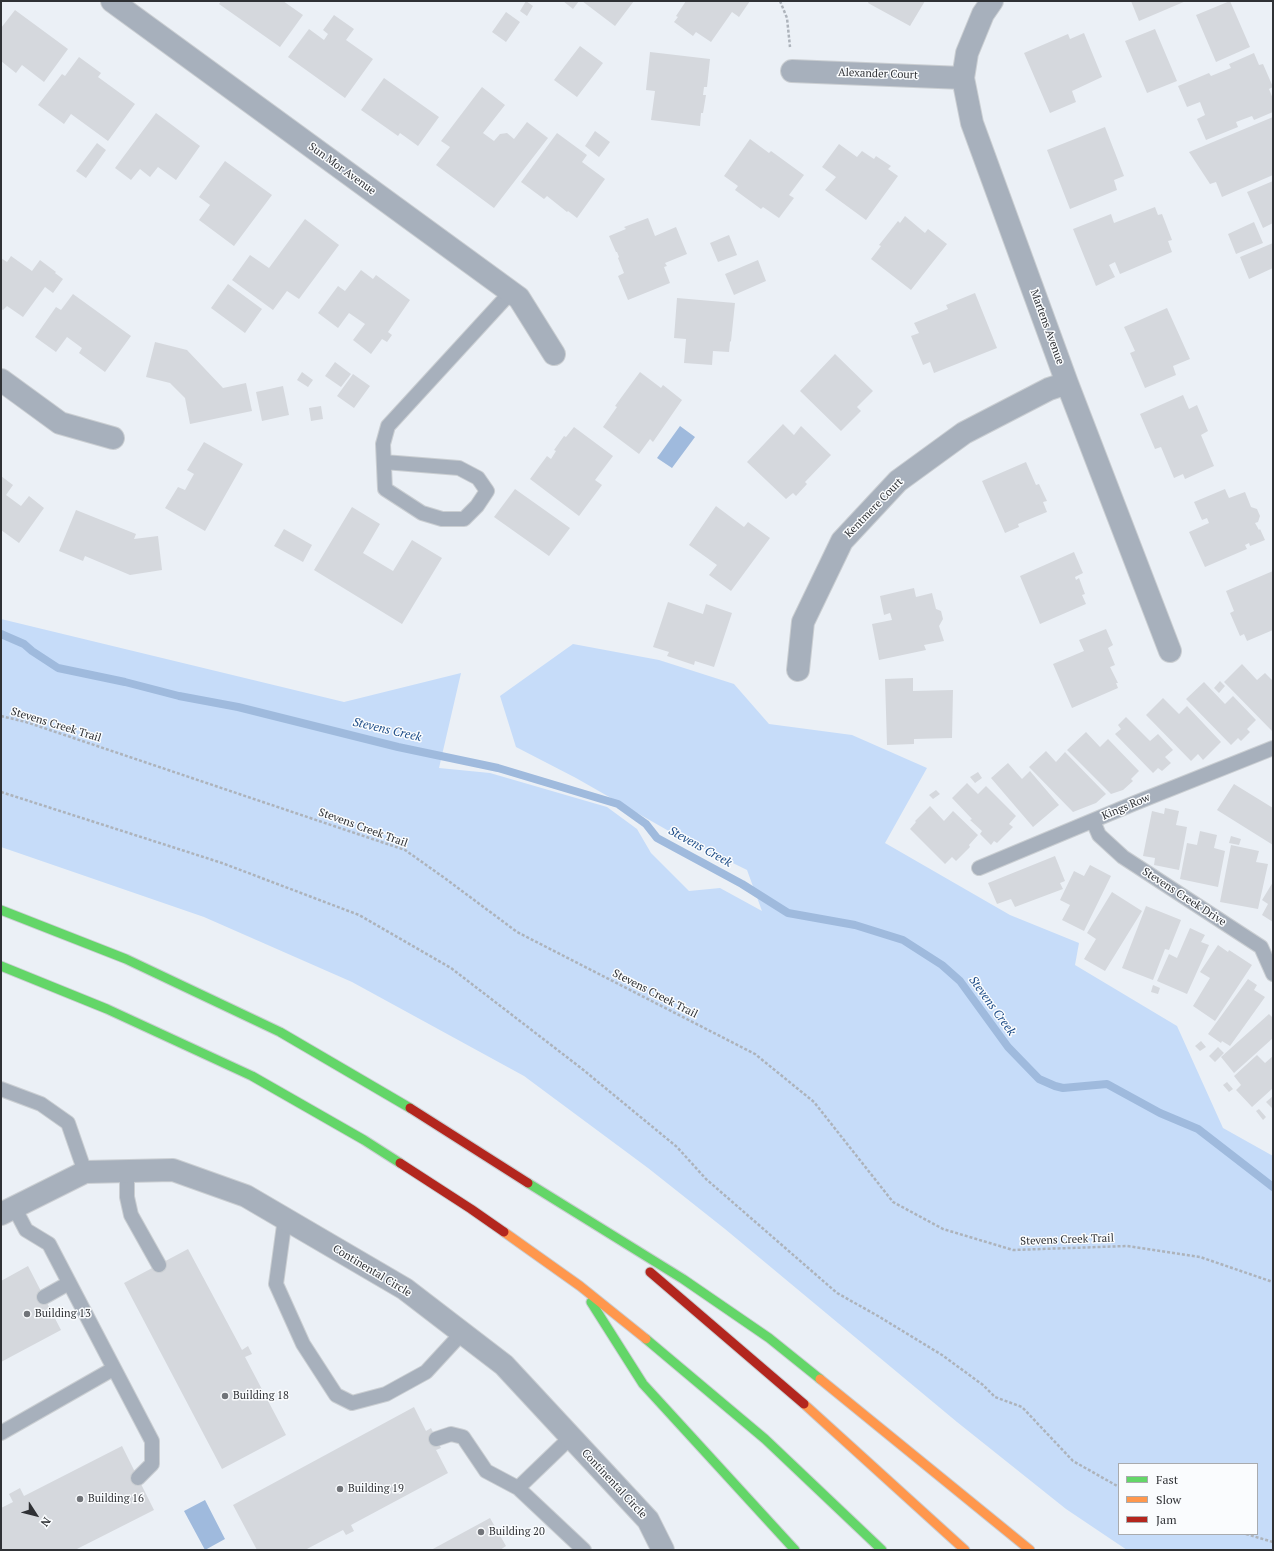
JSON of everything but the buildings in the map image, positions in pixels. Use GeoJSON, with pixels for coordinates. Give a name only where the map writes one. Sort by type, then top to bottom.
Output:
{"type":"FeatureCollection","features":[{"type":"Feature","properties":{"kind":"highway"},"geometry":{"type":"LineString","coordinates":[[1,910],[126,959],[280,1032],[428,1118],[551,1198],[684,1279],[768,1338],[1030,1550]]}},
{"type":"Feature","properties":{"kind":"highway"},"geometry":{"type":"LineString","coordinates":[[1,966],[108,1009],[252,1076],[364,1140],[471,1209],[580,1286],[685,1371],[765,1439],[882,1550]]}},
{"type":"Feature","properties":{"kind":"highway"},"geometry":{"type":"LineString","coordinates":[[551,1198],[630,1257]]}},
{"type":"Feature","properties":{"kind":"highway"},"geometry":{"type":"LineString","coordinates":[[642,1267],[661,1280],[788,1390],[965,1550]]}},
{"type":"Feature","properties":{"kind":"highway"},"geometry":{"type":"LineString","coordinates":[[580,1286],[643,1384],[794,1550]]}},
{"type":"Feature","properties":{"kind":"street","name":"Sun Mor Avenue"},"geometry":{"type":"LineString","coordinates":[[112,1],[519,298],[554,354]]}},
{"type":"Feature","properties":{"kind":"street","name":"Martens Avenue"},"geometry":{"type":"LineString","coordinates":[[992,1],[983,14],[968,52],[963,78],[972,122],[1067,383],[1170,651]]}},
{"type":"Feature","properties":{"kind":"street","name":"Alexander Court"},"geometry":{"type":"LineString","coordinates":[[792,71],[963,78]]}},
{"type":"Feature","properties":{"kind":"street"},"geometry":{"type":"LineString","coordinates":[[1,380],[60,424],[113,438]]}},
{"type":"Feature","properties":{"kind":"street","name":"Kentmere Court"},"geometry":{"type":"LineString","coordinates":[[798,670],[802,622],[842,541],[898,480],[964,433],[1049,389],[1067,383]]}},
{"type":"Feature","properties":{"kind":"street","name":"Continental Circle"},"geometry":{"type":"LineString","coordinates":[[8,1211],[85,1172],[173,1170],[246,1196],[405,1290],[504,1365],[648,1520],[663,1550]]}},
{"type":"Feature","properties":{"kind":"lane"},"geometry":{"type":"LineString","coordinates":[[384,462],[459,468],[478,478],[488,491],[477,506],[464,519],[442,519],[422,513],[385,489],[383,444],[388,426],[511,292]]}},
{"type":"Feature","properties":{"kind":"lane","name":"Kings Row"},"geometry":{"type":"LineString","coordinates":[[979,868],[1273,748]]}},
{"type":"Feature","properties":{"kind":"lane","name":"Stevens Creek Drive"},"geometry":{"type":"LineString","coordinates":[[1093,821],[1099,835],[1123,857],[1261,948],[1273,974]]}},
{"type":"Feature","properties":{"kind":"lane"},"geometry":{"type":"LineString","coordinates":[[1,1089],[41,1104],[68,1123],[85,1172]]}},
{"type":"Feature","properties":{"kind":"lane"},"geometry":{"type":"LineString","coordinates":[[127,1171],[128,1197],[131,1215],[159,1265]]}},
{"type":"Feature","properties":{"kind":"lane"},"geometry":{"type":"LineString","coordinates":[[8,1211],[26,1230],[49,1244],[113,1369],[152,1441],[152,1464],[138,1478]]}},
{"type":"Feature","properties":{"kind":"lane"},"geometry":{"type":"LineString","coordinates":[[285,1218],[276,1284],[303,1344],[336,1395],[352,1403],[386,1394],[426,1372],[462,1333]]}},
{"type":"Feature","properties":{"kind":"lane"},"geometry":{"type":"LineString","coordinates":[[44,1297],[69,1283]]}},
{"type":"Feature","properties":{"kind":"lane"},"geometry":{"type":"LineString","coordinates":[[1,1433],[113,1369]]}},
{"type":"Feature","properties":{"kind":"lane"},"geometry":{"type":"LineString","coordinates":[[436,1439],[451,1434],[463,1438],[486,1471],[518,1488],[584,1550]]}},
{"type":"Feature","properties":{"kind":"lane"},"geometry":{"type":"LineString","coordinates":[[518,1488],[571,1437]]}},
{"type":"Feature","properties":{"kind":"path"},"geometry":{"type":"LineString","coordinates":[[780,1],[787,18],[792,71]]}},
{"type":"Feature","properties":{"kind":"path","name":"Stevens Creek Trail"},"geometry":{"type":"LineString","coordinates":[[1,716],[26,722],[405,850],[517,932],[755,1054],[814,1102],[893,1202],[943,1229],[1013,1250],[1127,1246],[1200,1257],[1273,1282]]}},
{"type":"Feature","properties":{"kind":"path"},"geometry":{"type":"LineString","coordinates":[[1,792],[222,863],[360,915],[451,968],[581,1068],[677,1148],[706,1179],[837,1293],[942,1355],[995,1397],[1022,1407],[1073,1461],[1118,1486]]}},
{"type":"Feature","properties":{"kind":"path"},"geometry":{"type":"LineString","coordinates":[[1249,1535],[1273,1542]]}},
{"type":"Feature","properties":{"kind":"shaded area"},"geometry":{"type":"Polygon","coordinates":[[[680,426],[695,437],[672,468],[657,458],[680,426]]]}},
{"type":"Feature","properties":{"kind":"shaded area"},"geometry":{"type":"Polygon","coordinates":[[[1,619],[344,702],[461,673],[439,768],[490,773],[607,807],[637,829],[651,853],[689,891],[720,888],[762,911],[747,870],[674,834],[576,778],[516,747],[500,696],[573,644],[659,660],[734,684],[769,724],[852,735],[927,768],[885,843],[1010,915],[1079,943],[1075,965],[1177,1026],[1223,1128],[1273,1156],[1273,1550],[1127,1550],[1066,1509],[957,1422],[725,1229],[648,1168],[524,1076],[352,982],[204,917],[1,847],[1,619]]]}},
{"type":"Feature","properties":{"kind":"shaded area"},"geometry":{"type":"Polygon","coordinates":[[[205,1500],[225,1539],[205,1550],[184,1511],[205,1500]]]}},
{"type":"Feature","properties":{"kind":"waterway","name":"Stevens Creek"},"geometry":{"type":"LineString","coordinates":[[1,634],[24,644],[58,668],[125,682],[179,696],[238,707],[398,747],[498,768],[618,804],[646,824],[657,838],[742,884],[788,913],[855,925],[903,940],[942,965],[960,981],[1008,1047],[1039,1079],[1063,1088],[1107,1084],[1160,1113],[1198,1129],[1273,1187]]}},
{"type":"Feature","properties":{"kind":"traffic: fast"},"geometry":{"type":"LineString","coordinates":[[1,910],[126,959],[280,1032],[410,1108]]}},
{"type":"Feature","properties":{"kind":"traffic: fast"},"geometry":{"type":"LineString","coordinates":[[1,966],[107,1009],[252,1076],[364,1140],[400,1163]]}},
{"type":"Feature","properties":{"kind":"traffic: fast"},"geometry":{"type":"LineString","coordinates":[[528,1183],[683,1279],[769,1338],[820,1379]]}},
{"type":"Feature","properties":{"kind":"traffic: fast"},"geometry":{"type":"LineString","coordinates":[[591,1302],[643,1384],[795,1550]]}},
{"type":"Feature","properties":{"kind":"traffic: fast"},"geometry":{"type":"LineString","coordinates":[[646,1339],[765,1439],[882,1550]]}},
{"type":"Feature","properties":{"kind":"traffic: slow"},"geometry":{"type":"LineString","coordinates":[[504,1232],[580,1286],[646,1339]]}},
{"type":"Feature","properties":{"kind":"traffic: slow"},"geometry":{"type":"LineString","coordinates":[[820,1379],[1030,1550]]}},
{"type":"Feature","properties":{"kind":"traffic: slow"},"geometry":{"type":"LineString","coordinates":[[804,1404],[965,1550]]}},
{"type":"Feature","properties":{"kind":"traffic: jam"},"geometry":{"type":"LineString","coordinates":[[410,1108],[528,1183]]}},
{"type":"Feature","properties":{"kind":"traffic: jam"},"geometry":{"type":"LineString","coordinates":[[400,1163],[504,1232]]}},
{"type":"Feature","properties":{"kind":"traffic: jam"},"geometry":{"type":"LineString","coordinates":[[650,1272],[804,1404]]}},
{"type":"Feature","properties":{"kind":"place","name":"Building 13"},"geometry":{"type":"Point","coordinates":[27,1314]}},
{"type":"Feature","properties":{"kind":"place","name":"Building 18"},"geometry":{"type":"Point","coordinates":[225,1396]}},
{"type":"Feature","properties":{"kind":"place","name":"Building 19"},"geometry":{"type":"Point","coordinates":[340,1489]}},
{"type":"Feature","properties":{"kind":"place","name":"Building 16"},"geometry":{"type":"Point","coordinates":[80,1499]}},
{"type":"Feature","properties":{"kind":"place","name":"Building 20"},"geometry":{"type":"Point","coordinates":[481,1532]}}]}
